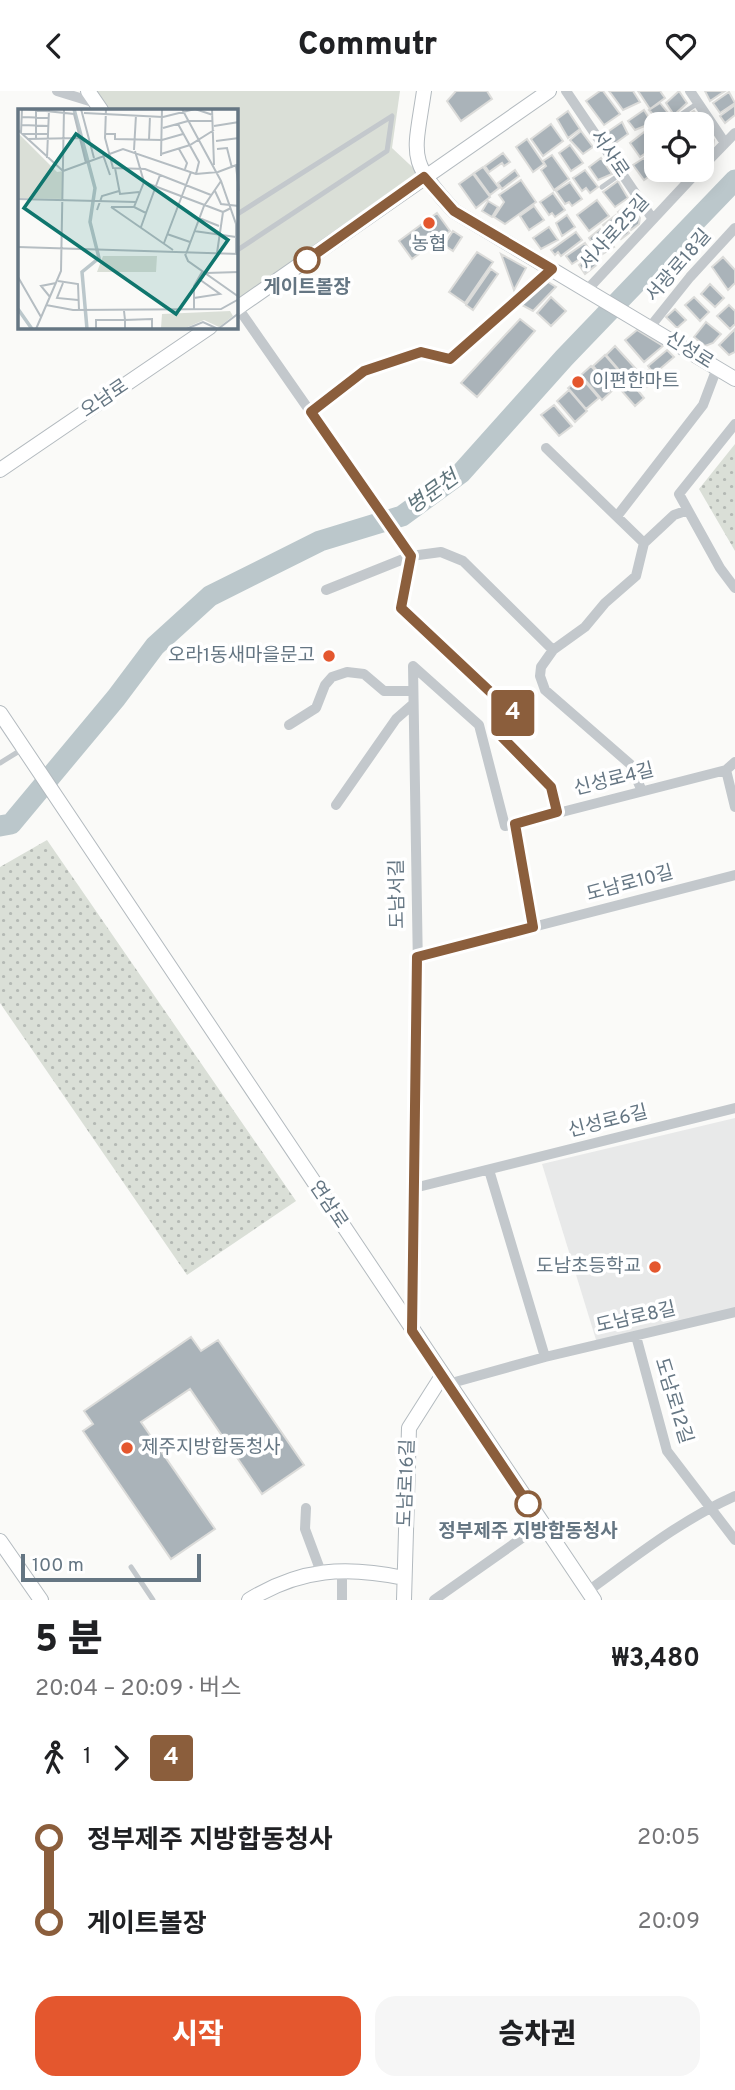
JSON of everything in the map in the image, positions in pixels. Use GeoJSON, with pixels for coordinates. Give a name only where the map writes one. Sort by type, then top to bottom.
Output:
{"type":"FeatureCollection","features":[{"type":"Feature","properties":{"kind":"main road"},"geometry":{"type":"LineString","coordinates":[[424,91],[414,153],[424,177],[454,211],[587,290]]}},
{"type":"Feature","properties":{"kind":"main road"},"geometry":{"type":"LineString","coordinates":[[238,306],[549,91]]}},
{"type":"Feature","properties":{"kind":"main road","name":"신성로"},"geometry":{"type":"LineString","coordinates":[[587,290],[735,379]]}},
{"type":"Feature","properties":{"kind":"main road","name":"오남로"},"geometry":{"type":"LineString","coordinates":[[0,470],[207,329]]}},
{"type":"Feature","properties":{"kind":"main road"},"geometry":{"type":"LineString","coordinates":[[0,713],[24,748]]}},
{"type":"Feature","properties":{"kind":"main road","name":"연삼로"},"geometry":{"type":"LineString","coordinates":[[24,748],[591,1596]]}},
{"type":"Feature","properties":{"kind":"main road","name":"도남로16길"},"geometry":{"type":"LineString","coordinates":[[405,1598],[409,1428],[445,1380]]}},
{"type":"Feature","properties":{"kind":"main road"},"geometry":{"type":"LineString","coordinates":[[0,1541],[41,1600]]}},
{"type":"Feature","properties":{"kind":"main road"},"geometry":{"type":"LineString","coordinates":[[249,1600],[266,1589],[321,1572],[365,1570],[404,1578]]}},
{"type":"Feature","properties":{"kind":"street"},"geometry":{"type":"LineString","coordinates":[[57,91],[95,101]]}},
{"type":"Feature","properties":{"kind":"street","name":"서사로"},"geometry":{"type":"LineString","coordinates":[[566,91],[652,218]]}},
{"type":"Feature","properties":{"kind":"street"},"geometry":{"type":"LineString","coordinates":[[690,91],[725,143]]}},
{"type":"Feature","properties":{"kind":"street","name":"서사로25길"},"geometry":{"type":"LineString","coordinates":[[714,154],[735,133]]}},
{"type":"Feature","properties":{"kind":"street","name":"서사로25길"},"geometry":{"type":"LineString","coordinates":[[587,290],[687,182]]}},
{"type":"Feature","properties":{"kind":"street","name":"서광로18길"},"geometry":{"type":"LineString","coordinates":[[647,324],[735,228]]}},
{"type":"Feature","properties":{"kind":"street"},"geometry":{"type":"LineString","coordinates":[[238,308],[411,556],[401,608],[518,718],[502,737],[551,787],[557,812]]}},
{"type":"Feature","properties":{"kind":"street"},"geometry":{"type":"LineString","coordinates":[[618,515],[704,405],[717,368]]}},
{"type":"Feature","properties":{"kind":"street"},"geometry":{"type":"LineString","coordinates":[[735,424],[679,494],[735,589]]}},
{"type":"Feature","properties":{"kind":"street"},"geometry":{"type":"LineString","coordinates":[[546,448],[644,543]]}},
{"type":"Feature","properties":{"kind":"street"},"geometry":{"type":"LineString","coordinates":[[642,791],[630,764],[545,691],[540,675],[541,667],[553,650],[585,627],[606,603],[636,576],[644,543],[674,515],[688,510]]}},
{"type":"Feature","properties":{"kind":"street"},"geometry":{"type":"LineString","coordinates":[[326,590],[411,556],[441,552],[463,561],[553,650]]}},
{"type":"Feature","properties":{"kind":"street","name":"도남서길"},"geometry":{"type":"LineString","coordinates":[[412,1331],[417,957],[413,666],[479,725],[505,826],[515,824]]}},
{"type":"Feature","properties":{"kind":"street"},"geometry":{"type":"LineString","coordinates":[[289,725],[316,708],[325,685],[332,677],[347,672],[364,674],[383,691],[413,691]]}},
{"type":"Feature","properties":{"kind":"street"},"geometry":{"type":"LineString","coordinates":[[336,804],[396,719],[412,705]]}},
{"type":"Feature","properties":{"kind":"street"},"geometry":{"type":"LineString","coordinates":[[731,766],[735,807]]}},
{"type":"Feature","properties":{"kind":"street","name":"신성로4길"},"geometry":{"type":"LineString","coordinates":[[515,824],[731,766]]}},
{"type":"Feature","properties":{"kind":"street"},"geometry":{"type":"LineString","coordinates":[[417,957],[533,927],[515,824]]}},
{"type":"Feature","properties":{"kind":"street","name":"도남로10길"},"geometry":{"type":"LineString","coordinates":[[533,927],[735,875]]}},
{"type":"Feature","properties":{"kind":"street","name":"신성로6길"},"geometry":{"type":"LineString","coordinates":[[414,1188],[735,1108]]}},
{"type":"Feature","properties":{"kind":"street"},"geometry":{"type":"LineString","coordinates":[[489,1170],[545,1357]]}},
{"type":"Feature","properties":{"kind":"street","name":"도남로8길"},"geometry":{"type":"LineString","coordinates":[[445,1380],[735,1312]]}},
{"type":"Feature","properties":{"kind":"street","name":"도남로12길"},"geometry":{"type":"LineString","coordinates":[[636,1336],[667,1451],[735,1541]]}},
{"type":"Feature","properties":{"kind":"street"},"geometry":{"type":"LineString","coordinates":[[591,1596],[657,1541],[708,1508],[735,1496]]}},
{"type":"Feature","properties":{"kind":"street"},"geometry":{"type":"LineString","coordinates":[[306,1509],[304,1529],[321,1572]]}},
{"type":"Feature","properties":{"kind":"street"},"geometry":{"type":"LineString","coordinates":[[434,1600],[542,1524]]}},
{"type":"Feature","properties":{"kind":"street"},"geometry":{"type":"LineString","coordinates":[[342,1570],[342,1600]]}},
{"type":"Feature","properties":{"kind":"lane"},"geometry":{"type":"LineString","coordinates":[[685,112],[698,103]]}},
{"type":"Feature","properties":{"kind":"lane"},"geometry":{"type":"LineString","coordinates":[[238,214],[392,116],[387,151],[238,250]]}},
{"type":"Feature","properties":{"kind":"lane"},"geometry":{"type":"LineString","coordinates":[[602,187],[622,173]]}},
{"type":"Feature","properties":{"kind":"lane"},"geometry":{"type":"LineString","coordinates":[[311,412],[364,371],[421,352],[450,359],[552,269]]}},
{"type":"Feature","properties":{"kind":"lane"},"geometry":{"type":"LineString","coordinates":[[0,763],[24,748]]}},
{"type":"Feature","properties":{"kind":"lane"},"geometry":{"type":"LineString","coordinates":[[131,1567],[153,1600]]}},
{"type":"Feature","properties":{"kind":"shaded area"},"geometry":{"type":"Polygon","coordinates":[[[91,91],[400,91],[392,148],[424,178],[238,304],[238,109],[104,109],[91,91]]]}},
{"type":"Feature","properties":{"kind":"shaded area"},"geometry":{"type":"Polygon","coordinates":[[[735,444],[735,551],[699,489],[735,444]]]}},
{"type":"Feature","properties":{"kind":"shaded area"},"geometry":{"type":"Polygon","coordinates":[[[47,840],[296,1201],[187,1275],[0,1003],[0,867],[47,840]]]}},
{"type":"Feature","properties":{"kind":"shaded area","name":"도남초등학교"},"geometry":{"type":"Polygon","coordinates":[[[735,1118],[735,1308],[597,1343],[542,1164],[735,1118]]]}},
{"type":"Feature","properties":{"kind":"building"},"geometry":{"type":"Polygon","coordinates":[[[456,91],[487,91],[492,99],[461,121],[447,101],[456,91]]]}},
{"type":"Feature","properties":{"kind":"building"},"geometry":{"type":"Polygon","coordinates":[[[603,91],[620,114],[604,125],[586,101],[603,91]]]}},
{"type":"Feature","properties":{"kind":"building"},"geometry":{"type":"Polygon","coordinates":[[[609,91],[633,91],[640,102],[623,110],[609,91]]]}},
{"type":"Feature","properties":{"kind":"building"},"geometry":{"type":"Polygon","coordinates":[[[638,91],[660,91],[665,98],[650,109],[638,91]]]}},
{"type":"Feature","properties":{"kind":"building"},"geometry":{"type":"Polygon","coordinates":[[[679,91],[687,103],[677,112],[672,112],[666,103],[679,91]]]}},
{"type":"Feature","properties":{"kind":"building"},"geometry":{"type":"Polygon","coordinates":[[[705,91],[725,91],[710,101],[705,91]]]}},
{"type":"Feature","properties":{"kind":"building"},"geometry":{"type":"Polygon","coordinates":[[[729,92],[735,103],[720,113],[713,103],[729,92]]]}},
{"type":"Feature","properties":{"kind":"building"},"geometry":{"type":"Polygon","coordinates":[[[660,103],[667,112],[651,112],[649,110],[660,103]]]}},
{"type":"Feature","properties":{"kind":"building"},"geometry":{"type":"Polygon","coordinates":[[[735,105],[735,115],[725,123],[720,116],[735,105]]]}},
{"type":"Feature","properties":{"kind":"building"},"geometry":{"type":"Polygon","coordinates":[[[644,110],[645,112],[644,126],[635,130],[628,121],[644,110]]]}},
{"type":"Feature","properties":{"kind":"building"},"geometry":{"type":"Polygon","coordinates":[[[568,111],[580,129],[568,138],[557,119],[568,111]]]}},
{"type":"Feature","properties":{"kind":"building"},"geometry":{"type":"Polygon","coordinates":[[[622,122],[628,134],[614,144],[606,133],[622,122]]]}},
{"type":"Feature","properties":{"kind":"building"},"geometry":{"type":"Polygon","coordinates":[[[551,124],[563,141],[543,156],[531,139],[551,124]]]}},
{"type":"Feature","properties":{"kind":"building"},"geometry":{"type":"Polygon","coordinates":[[[581,131],[593,147],[583,154],[570,140],[581,131]]]}},
{"type":"Feature","properties":{"kind":"building"},"geometry":{"type":"Polygon","coordinates":[[[644,132],[644,154],[640,157],[630,143],[644,132]]]}},
{"type":"Feature","properties":{"kind":"building"},"geometry":{"type":"Polygon","coordinates":[[[527,139],[544,164],[533,172],[516,147],[527,139]]]}},
{"type":"Feature","properties":{"kind":"building"},"geometry":{"type":"Polygon","coordinates":[[[570,145],[583,163],[571,171],[559,153],[570,145]]]}},
{"type":"Feature","properties":{"kind":"building"},"geometry":{"type":"Polygon","coordinates":[[[503,153],[510,162],[504,166],[502,163],[489,172],[485,166],[503,153]]]}},
{"type":"Feature","properties":{"kind":"building"},"geometry":{"type":"Polygon","coordinates":[[[552,155],[569,179],[554,190],[541,170],[546,166],[543,161],[552,155]]]}},
{"type":"Feature","properties":{"kind":"building"},"geometry":{"type":"Polygon","coordinates":[[[601,158],[612,174],[598,180],[589,167],[601,158]]]}},
{"type":"Feature","properties":{"kind":"building"},"geometry":{"type":"Polygon","coordinates":[[[644,158],[644,180],[633,165],[644,158]]]}},
{"type":"Feature","properties":{"kind":"building"},"geometry":{"type":"Polygon","coordinates":[[[483,167],[499,188],[490,195],[474,173],[483,167]]]}},
{"type":"Feature","properties":{"kind":"building"},"geometry":{"type":"Polygon","coordinates":[[[515,170],[519,176],[502,189],[498,183],[515,170]]]}},
{"type":"Feature","properties":{"kind":"building"},"geometry":{"type":"Polygon","coordinates":[[[585,170],[598,187],[590,193],[586,188],[582,191],[573,178],[585,170]]]}},
{"type":"Feature","properties":{"kind":"building"},"geometry":{"type":"Polygon","coordinates":[[[473,174],[490,197],[476,208],[459,184],[473,174]]]}},
{"type":"Feature","properties":{"kind":"building"},"geometry":{"type":"Polygon","coordinates":[[[521,180],[536,202],[505,224],[494,217],[504,202],[499,195],[521,180]]]}},
{"type":"Feature","properties":{"kind":"building"},"geometry":{"type":"Polygon","coordinates":[[[618,181],[628,198],[615,207],[603,192],[618,181]]]}},
{"type":"Feature","properties":{"kind":"building"},"geometry":{"type":"Polygon","coordinates":[[[570,182],[582,199],[572,206],[569,202],[565,204],[556,191],[570,182]]]}},
{"type":"Feature","properties":{"kind":"building"},"geometry":{"type":"Polygon","coordinates":[[[553,193],[565,210],[555,217],[552,213],[549,215],[540,202],[553,193]]]}},
{"type":"Feature","properties":{"kind":"building"},"geometry":{"type":"Polygon","coordinates":[[[597,200],[609,216],[589,231],[577,215],[597,200]]]}},
{"type":"Feature","properties":{"kind":"building"},"geometry":{"type":"Polygon","coordinates":[[[488,201],[498,207],[492,217],[482,211],[488,201]]]}},
{"type":"Feature","properties":{"kind":"building"},"geometry":{"type":"Polygon","coordinates":[[[629,204],[640,218],[639,224],[631,230],[618,212],[629,204]]]}},
{"type":"Feature","properties":{"kind":"building"},"geometry":{"type":"Polygon","coordinates":[[[534,206],[544,220],[529,230],[520,216],[534,206]]]}},
{"type":"Feature","properties":{"kind":"building"},"geometry":{"type":"Polygon","coordinates":[[[437,213],[450,231],[412,259],[399,241],[437,213]]]}},
{"type":"Feature","properties":{"kind":"building"},"geometry":{"type":"Polygon","coordinates":[[[567,215],[575,227],[562,236],[556,223],[567,215]]]}},
{"type":"Feature","properties":{"kind":"building"},"geometry":{"type":"Polygon","coordinates":[[[616,215],[629,233],[621,239],[618,235],[613,238],[603,225],[616,215]]]}},
{"type":"Feature","properties":{"kind":"building"},"geometry":{"type":"Polygon","coordinates":[[[549,227],[558,240],[541,249],[533,238],[549,227]]]}},
{"type":"Feature","properties":{"kind":"building"},"geometry":{"type":"Polygon","coordinates":[[[600,229],[614,247],[601,255],[589,238],[600,229]]]}},
{"type":"Feature","properties":{"kind":"building"},"geometry":{"type":"Polygon","coordinates":[[[453,231],[462,237],[453,251],[444,245],[453,231]]]}},
{"type":"Feature","properties":{"kind":"building"},"geometry":{"type":"Polygon","coordinates":[[[576,232],[582,240],[561,256],[558,252],[555,255],[551,250],[576,232]]]}},
{"type":"Feature","properties":{"kind":"building"},"geometry":{"type":"Polygon","coordinates":[[[585,243],[591,252],[572,264],[566,256],[585,243]]]}},
{"type":"Feature","properties":{"kind":"building"},"geometry":{"type":"Polygon","coordinates":[[[477,252],[493,262],[465,303],[449,292],[477,252]]]}},
{"type":"Feature","properties":{"kind":"building"},"geometry":{"type":"Polygon","coordinates":[[[501,254],[526,268],[514,290],[501,254]]]}},
{"type":"Feature","properties":{"kind":"building"},"geometry":{"type":"Polygon","coordinates":[[[593,254],[599,263],[585,274],[579,265],[593,254]]]}},
{"type":"Feature","properties":{"kind":"building"},"geometry":{"type":"Polygon","coordinates":[[[723,257],[735,270],[735,283],[728,290],[712,267],[723,257]]]}},
{"type":"Feature","properties":{"kind":"building"},"geometry":{"type":"Polygon","coordinates":[[[491,269],[498,274],[473,310],[466,305],[491,269]]]}},
{"type":"Feature","properties":{"kind":"building"},"geometry":{"type":"Polygon","coordinates":[[[548,282],[556,287],[533,311],[522,305],[548,282]]]}},
{"type":"Feature","properties":{"kind":"building"},"geometry":{"type":"Polygon","coordinates":[[[710,284],[724,298],[715,307],[701,294],[710,284]]]}},
{"type":"Feature","properties":{"kind":"building"},"geometry":{"type":"Polygon","coordinates":[[[551,297],[566,311],[551,326],[537,313],[551,297]]]}},
{"type":"Feature","properties":{"kind":"building"},"geometry":{"type":"Polygon","coordinates":[[[694,297],[709,312],[700,321],[685,305],[694,297]]]}},
{"type":"Feature","properties":{"kind":"building"},"geometry":{"type":"Polygon","coordinates":[[[729,305],[735,311],[735,324],[730,329],[717,316],[729,305]]]}},
{"type":"Feature","properties":{"kind":"building"},"geometry":{"type":"Polygon","coordinates":[[[675,309],[686,320],[677,328],[666,317],[675,309]]]}},
{"type":"Feature","properties":{"kind":"building"},"geometry":{"type":"Polygon","coordinates":[[[520,319],[535,331],[477,397],[461,383],[520,319]]]}},
{"type":"Feature","properties":{"kind":"building"},"geometry":{"type":"Polygon","coordinates":[[[706,322],[721,334],[713,343],[705,346],[694,337],[706,322]]]}},
{"type":"Feature","properties":{"kind":"building"},"geometry":{"type":"Polygon","coordinates":[[[735,329],[735,352],[729,355],[719,345],[735,329]]]}},
{"type":"Feature","properties":{"kind":"building"},"geometry":{"type":"Polygon","coordinates":[[[637,330],[663,346],[644,362],[625,340],[637,330]]]}},
{"type":"Feature","properties":{"kind":"building"},"geometry":{"type":"Polygon","coordinates":[[[615,346],[636,369],[626,378],[606,355],[615,346]]]}},
{"type":"Feature","properties":{"kind":"building"},"geometry":{"type":"Polygon","coordinates":[[[667,350],[674,357],[654,374],[648,366],[667,350]]]}},
{"type":"Feature","properties":{"kind":"building"},"geometry":{"type":"Polygon","coordinates":[[[605,355],[625,378],[613,389],[593,366],[605,355]]]}},
{"type":"Feature","properties":{"kind":"building"},"geometry":{"type":"Polygon","coordinates":[[[591,366],[613,390],[602,400],[581,375],[591,366]]]}},
{"type":"Feature","properties":{"kind":"building"},"geometry":{"type":"Polygon","coordinates":[[[648,370],[652,374],[652,384],[647,387],[636,380],[648,370]]]}},
{"type":"Feature","properties":{"kind":"building"},"geometry":{"type":"Polygon","coordinates":[[[581,377],[599,398],[586,409],[568,388],[581,377]]]}},
{"type":"Feature","properties":{"kind":"building"},"geometry":{"type":"Polygon","coordinates":[[[630,381],[644,398],[635,406],[621,390],[630,381]]]}},
{"type":"Feature","properties":{"kind":"building"},"geometry":{"type":"Polygon","coordinates":[[[569,390],[587,411],[575,422],[557,401],[569,390]]]}},
{"type":"Feature","properties":{"kind":"building"},"geometry":{"type":"Polygon","coordinates":[[[554,405],[572,426],[559,436],[541,415],[554,405]]]}},
{"type":"Feature","properties":{"kind":"building","name":"제주지방합동청사"},"geometry":{"type":"Polygon","coordinates":[[[191,1337],[201,1351],[218,1340],[304,1465],[262,1494],[190,1389],[141,1422],[215,1529],[171,1559],[83,1431],[93,1424],[84,1411],[191,1337]]]}},
{"type":"Feature","properties":{"kind":"waterway","name":"병문천"},"geometry":{"type":"LineString","coordinates":[[0,826],[11,824],[116,698],[155,646],[210,596],[320,541],[402,516],[461,473],[564,358],[735,180]]}},
{"type":"Feature","properties":{"kind":"bus line","name":"4"},"geometry":{"type":"LineString","coordinates":[[307,260],[424,177],[454,211],[552,269],[450,359],[421,352],[364,371],[311,412],[411,556],[401,608],[518,718],[502,737],[551,787],[557,812],[515,824],[533,927],[417,957],[412,1331],[528,1504]]}},
{"type":"Feature","properties":{"kind":"place","name":"농협"},"geometry":{"type":"Point","coordinates":[429,223]}},
{"type":"Feature","properties":{"kind":"place","name":"게이트볼장"},"geometry":{"type":"Point","coordinates":[307,260]}},
{"type":"Feature","properties":{"kind":"place","name":"이편한마트"},"geometry":{"type":"Point","coordinates":[578,382]}},
{"type":"Feature","properties":{"kind":"place","name":"오라1동새마을문고"},"geometry":{"type":"Point","coordinates":[329,656]}},
{"type":"Feature","properties":{"kind":"place","name":"도남초등학교"},"geometry":{"type":"Point","coordinates":[655,1267]}},
{"type":"Feature","properties":{"kind":"place","name":"제주지방합동청사"},"geometry":{"type":"Point","coordinates":[127,1448]}},
{"type":"Feature","properties":{"kind":"place","name":"정부제주 지방합동청사"},"geometry":{"type":"Point","coordinates":[528,1504]}}]}
